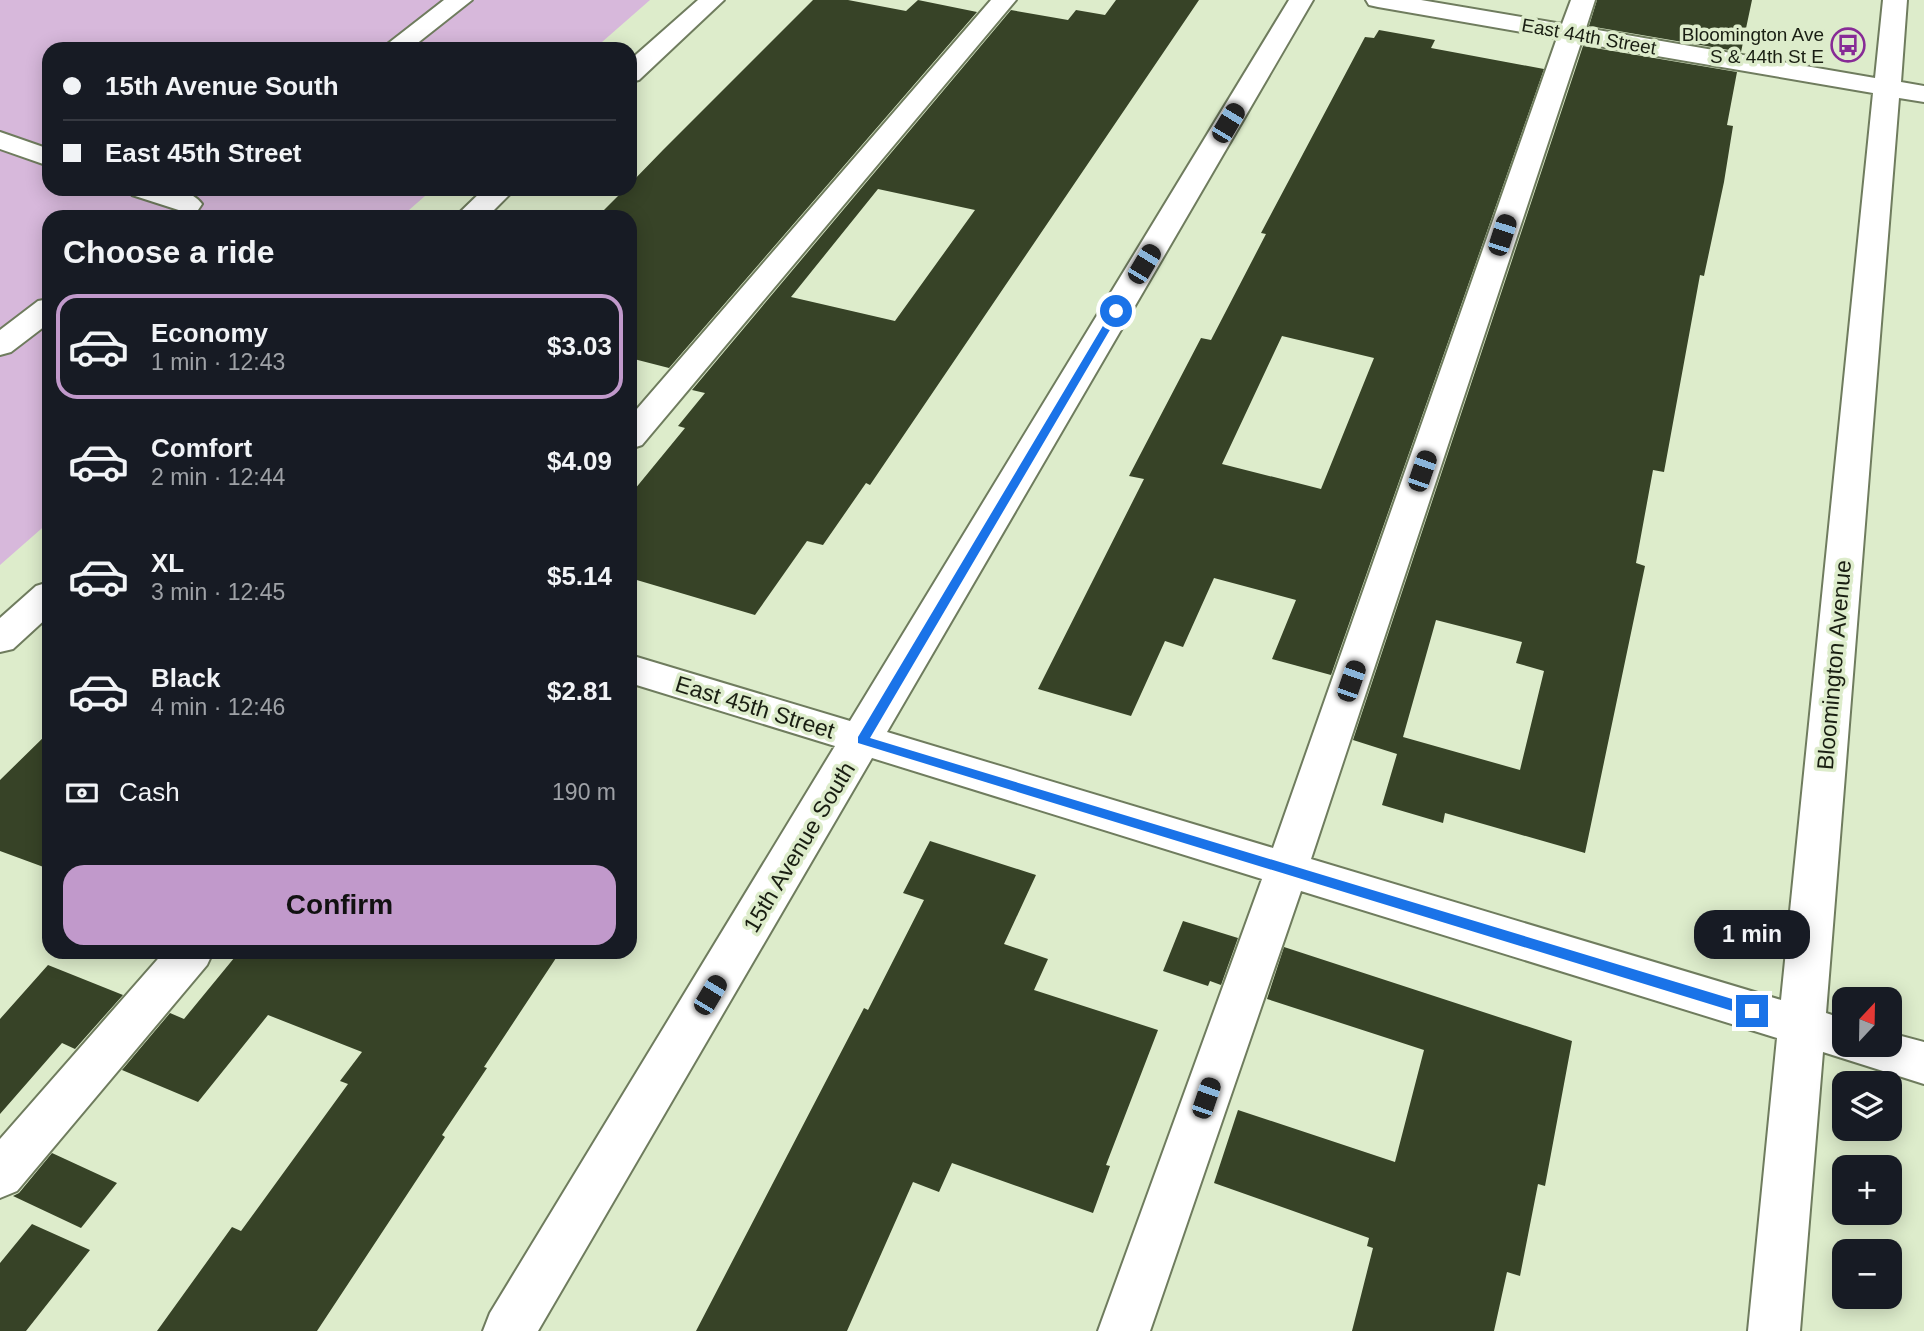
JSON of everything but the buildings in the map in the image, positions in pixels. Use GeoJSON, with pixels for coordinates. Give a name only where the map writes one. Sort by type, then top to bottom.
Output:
{"type":"FeatureCollection","features":[{"type":"Feature","properties":{"kind":"street"},"geometry":{"type":"LineString","coordinates":[[403,42],[460,0]]}},
{"type":"Feature","properties":{"kind":"street"},"geometry":{"type":"LineString","coordinates":[[637,68],[712,0]]}},
{"type":"Feature","properties":{"kind":"street"},"geometry":{"type":"LineString","coordinates":[[637,430],[1004,0]]}},
{"type":"Feature","properties":{"kind":"street","name":"15th Avenue South"},"geometry":{"type":"LineString","coordinates":[[509,1331],[1301,0]]}},
{"type":"Feature","properties":{"kind":"street","name":"East 44th Street"},"geometry":{"type":"LineString","coordinates":[[1378,0],[1577,17],[1906,91]]}},
{"type":"Feature","properties":{"kind":"street","name":"Bloomington Avenue"},"geometry":{"type":"LineString","coordinates":[[1774,1331],[1801,1026],[1906,91],[1895,0]]}},
{"type":"Feature","properties":{"kind":"street"},"geometry":{"type":"LineString","coordinates":[[1124,1331],[1286,869],[1577,17]]}},
{"type":"Feature","properties":{"kind":"street"},"geometry":{"type":"LineString","coordinates":[[0,140],[42,155]]}},
{"type":"Feature","properties":{"kind":"street"},"geometry":{"type":"LineString","coordinates":[[166,196],[189,203]]}},
{"type":"Feature","properties":{"kind":"street"},"geometry":{"type":"LineString","coordinates":[[478,210],[493,196]]}},
{"type":"Feature","properties":{"kind":"street"},"geometry":{"type":"LineString","coordinates":[[0,345],[42,314]]}},
{"type":"Feature","properties":{"kind":"street"},"geometry":{"type":"LineString","coordinates":[[0,639],[42,601]]}},
{"type":"Feature","properties":{"kind":"street","name":"East 45th Street"},"geometry":{"type":"LineString","coordinates":[[637,671],[1832,1035]]}},
{"type":"Feature","properties":{"kind":"street"},"geometry":{"type":"LineString","coordinates":[[0,1175],[185,959]]}},
{"type":"Feature","properties":{"kind":"street"},"geometry":{"type":"LineString","coordinates":[[1902,1057],[1924,1063]]}},
{"type":"Feature","properties":{"kind":"shaded area"},"geometry":{"type":"Polygon","coordinates":[[[0,0],[650,0],[602,42],[42,42],[42,196],[425,196],[409,210],[42,210],[42,528],[0,565],[0,0]]]}},
{"type":"Feature","properties":{"kind":"place","name":"Bloomington Ave S & 44th St E"},"geometry":{"type":"Point","coordinates":[1848,45]}},
{"type":"Feature","properties":{"kind":"route"},"geometry":{"type":"LineString","coordinates":[[1116,311],[863,740],[1752,1011]]}}]}
